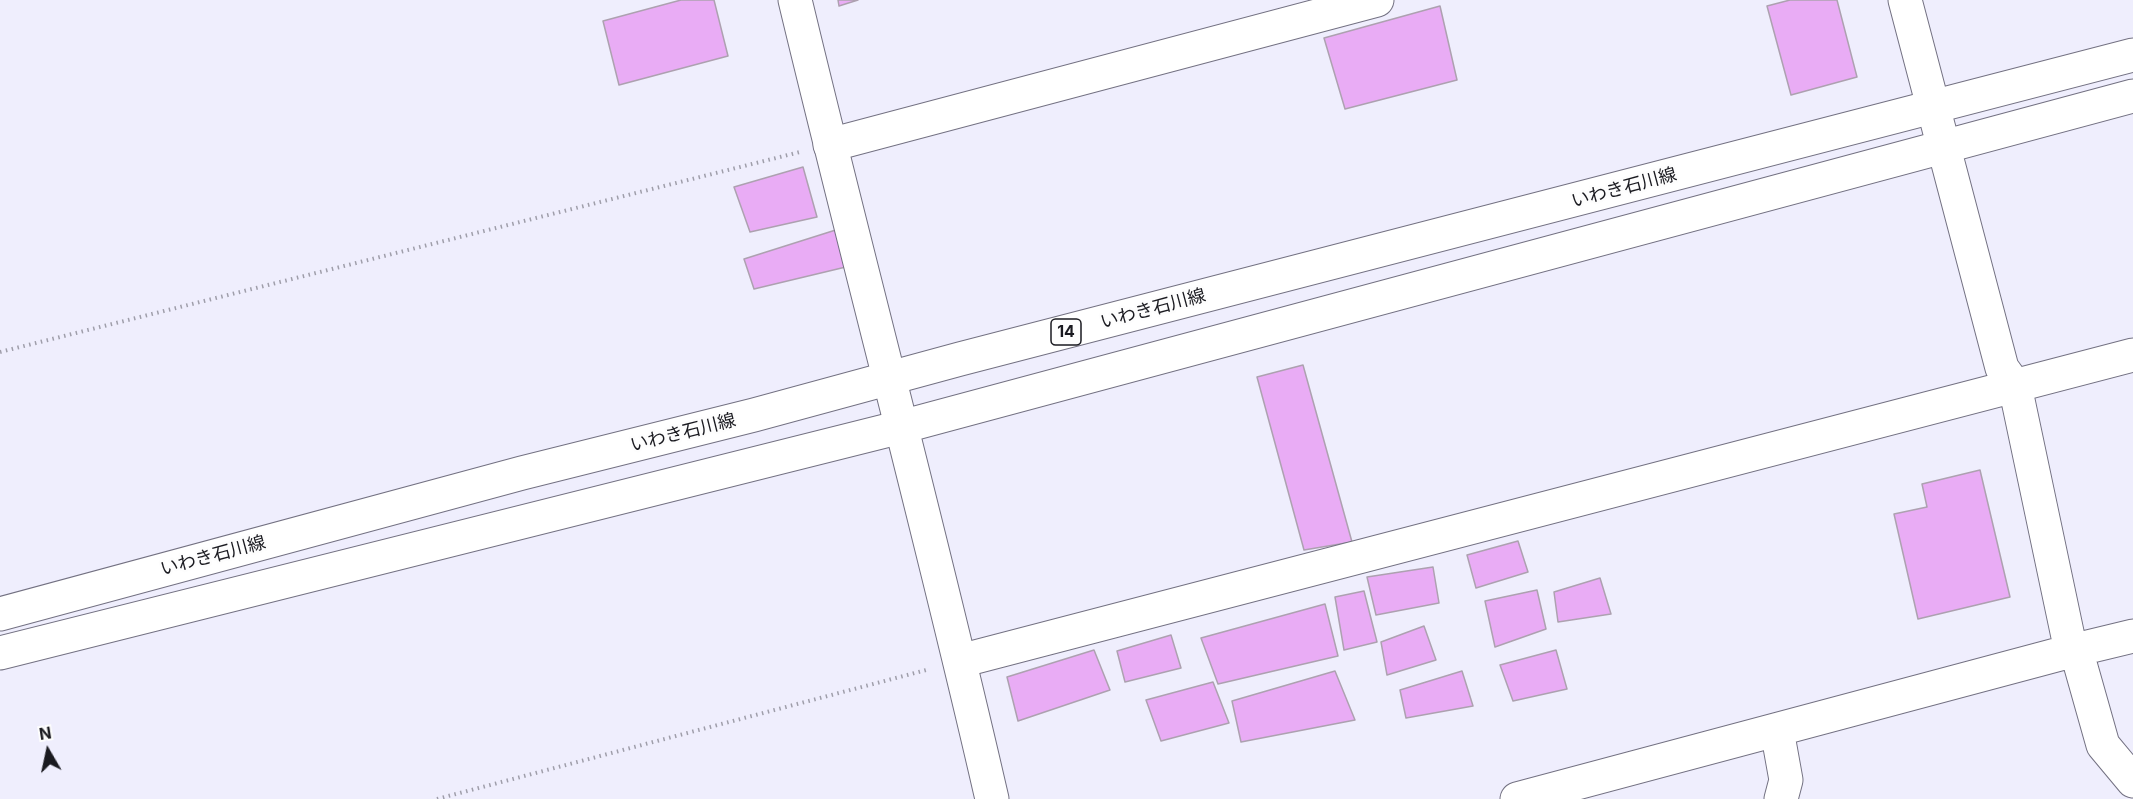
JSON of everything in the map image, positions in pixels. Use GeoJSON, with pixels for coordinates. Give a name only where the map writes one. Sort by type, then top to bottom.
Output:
{"type":"FeatureCollection","features":[{"type":"Feature","properties":{"kind":"main road"},"geometry":{"type":"LineString","coordinates":[[795,0],[960,661],[992,799]]}},
{"type":"Feature","properties":{"kind":"main road"},"geometry":{"type":"LineString","coordinates":[[830,145],[1377,0]]}},
{"type":"Feature","properties":{"kind":"main road"},"geometry":{"type":"LineString","coordinates":[[1905,0],[2002,368],[2015,386],[2078,664],[2103,745],[2133,781]]}},
{"type":"Feature","properties":{"kind":"main road","name":"いわき石川線"},"geometry":{"type":"LineString","coordinates":[[0,614],[522,473],[754,415],[2133,54]]}},
{"type":"Feature","properties":{"kind":"main road"},"geometry":{"type":"LineString","coordinates":[[0,653],[902,427],[2133,96]]}},
{"type":"Feature","properties":{"kind":"main road"},"geometry":{"type":"LineString","coordinates":[[960,661],[2133,355]]}},
{"type":"Feature","properties":{"kind":"main road"},"geometry":{"type":"LineString","coordinates":[[1517,799],[1777,730],[2078,664],[2133,636]]}},
{"type":"Feature","properties":{"kind":"main road"},"geometry":{"type":"LineString","coordinates":[[1777,730],[1786,780],[1780,799]]}},
{"type":"Feature","properties":{"kind":"path"},"geometry":{"type":"LineString","coordinates":[[0,352],[830,145]]}},
{"type":"Feature","properties":{"kind":"path"},"geometry":{"type":"LineString","coordinates":[[437,799],[960,661]]}},
{"type":"Feature","properties":{"kind":"building"},"geometry":{"type":"Polygon","coordinates":[[[681,0],[714,0],[728,56],[619,85],[603,21],[681,0]]]}},
{"type":"Feature","properties":{"kind":"building"},"geometry":{"type":"Polygon","coordinates":[[[838,0],[858,0],[839,6],[838,0]]]}},
{"type":"Feature","properties":{"kind":"building"},"geometry":{"type":"Polygon","coordinates":[[[1790,0],[1837,0],[1857,77],[1791,95],[1767,6],[1790,0]]]}},
{"type":"Feature","properties":{"kind":"building"},"geometry":{"type":"Polygon","coordinates":[[[1440,6],[1457,80],[1345,109],[1324,38],[1440,6]]]}},
{"type":"Feature","properties":{"kind":"building"},"geometry":{"type":"Polygon","coordinates":[[[803,167],[817,217],[750,232],[734,187],[803,167]]]}},
{"type":"Feature","properties":{"kind":"building"},"geometry":{"type":"Polygon","coordinates":[[[842,228],[850,266],[754,289],[744,259],[842,228]]]}},
{"type":"Feature","properties":{"kind":"building"},"geometry":{"type":"Polygon","coordinates":[[[1303,365],[1352,542],[1304,550],[1257,377],[1303,365]]]}},
{"type":"Feature","properties":{"kind":"building"},"geometry":{"type":"Polygon","coordinates":[[[1980,470],[2010,597],[1918,619],[1894,514],[1927,507],[1922,484],[1980,470]]]}},
{"type":"Feature","properties":{"kind":"building"},"geometry":{"type":"Polygon","coordinates":[[[1518,541],[1528,572],[1476,588],[1467,555],[1518,541]]]}},
{"type":"Feature","properties":{"kind":"building"},"geometry":{"type":"Polygon","coordinates":[[[1433,567],[1439,603],[1376,615],[1367,577],[1433,567]]]}},
{"type":"Feature","properties":{"kind":"building"},"geometry":{"type":"Polygon","coordinates":[[[1600,578],[1611,614],[1558,622],[1554,592],[1600,578]]]}},
{"type":"Feature","properties":{"kind":"building"},"geometry":{"type":"Polygon","coordinates":[[[1537,590],[1546,629],[1495,647],[1485,601],[1537,590]]]}},
{"type":"Feature","properties":{"kind":"building"},"geometry":{"type":"Polygon","coordinates":[[[1364,591],[1377,642],[1344,650],[1335,597],[1364,591]]]}},
{"type":"Feature","properties":{"kind":"building"},"geometry":{"type":"Polygon","coordinates":[[[1325,604],[1338,656],[1218,684],[1201,638],[1325,604]]]}},
{"type":"Feature","properties":{"kind":"building"},"geometry":{"type":"Polygon","coordinates":[[[1424,626],[1436,660],[1387,675],[1381,642],[1424,626]]]}},
{"type":"Feature","properties":{"kind":"building"},"geometry":{"type":"Polygon","coordinates":[[[1171,635],[1181,668],[1125,682],[1117,651],[1171,635]]]}},
{"type":"Feature","properties":{"kind":"building"},"geometry":{"type":"Polygon","coordinates":[[[1094,650],[1110,690],[1018,721],[1007,677],[1094,650]]]}},
{"type":"Feature","properties":{"kind":"building"},"geometry":{"type":"Polygon","coordinates":[[[1556,650],[1567,689],[1513,701],[1500,665],[1556,650]]]}},
{"type":"Feature","properties":{"kind":"building"},"geometry":{"type":"Polygon","coordinates":[[[1335,671],[1355,720],[1241,742],[1232,701],[1335,671]]]}},
{"type":"Feature","properties":{"kind":"building"},"geometry":{"type":"Polygon","coordinates":[[[1462,671],[1473,706],[1406,718],[1400,690],[1462,671]]]}},
{"type":"Feature","properties":{"kind":"building"},"geometry":{"type":"Polygon","coordinates":[[[1213,682],[1229,723],[1161,741],[1146,700],[1213,682]]]}}]}
